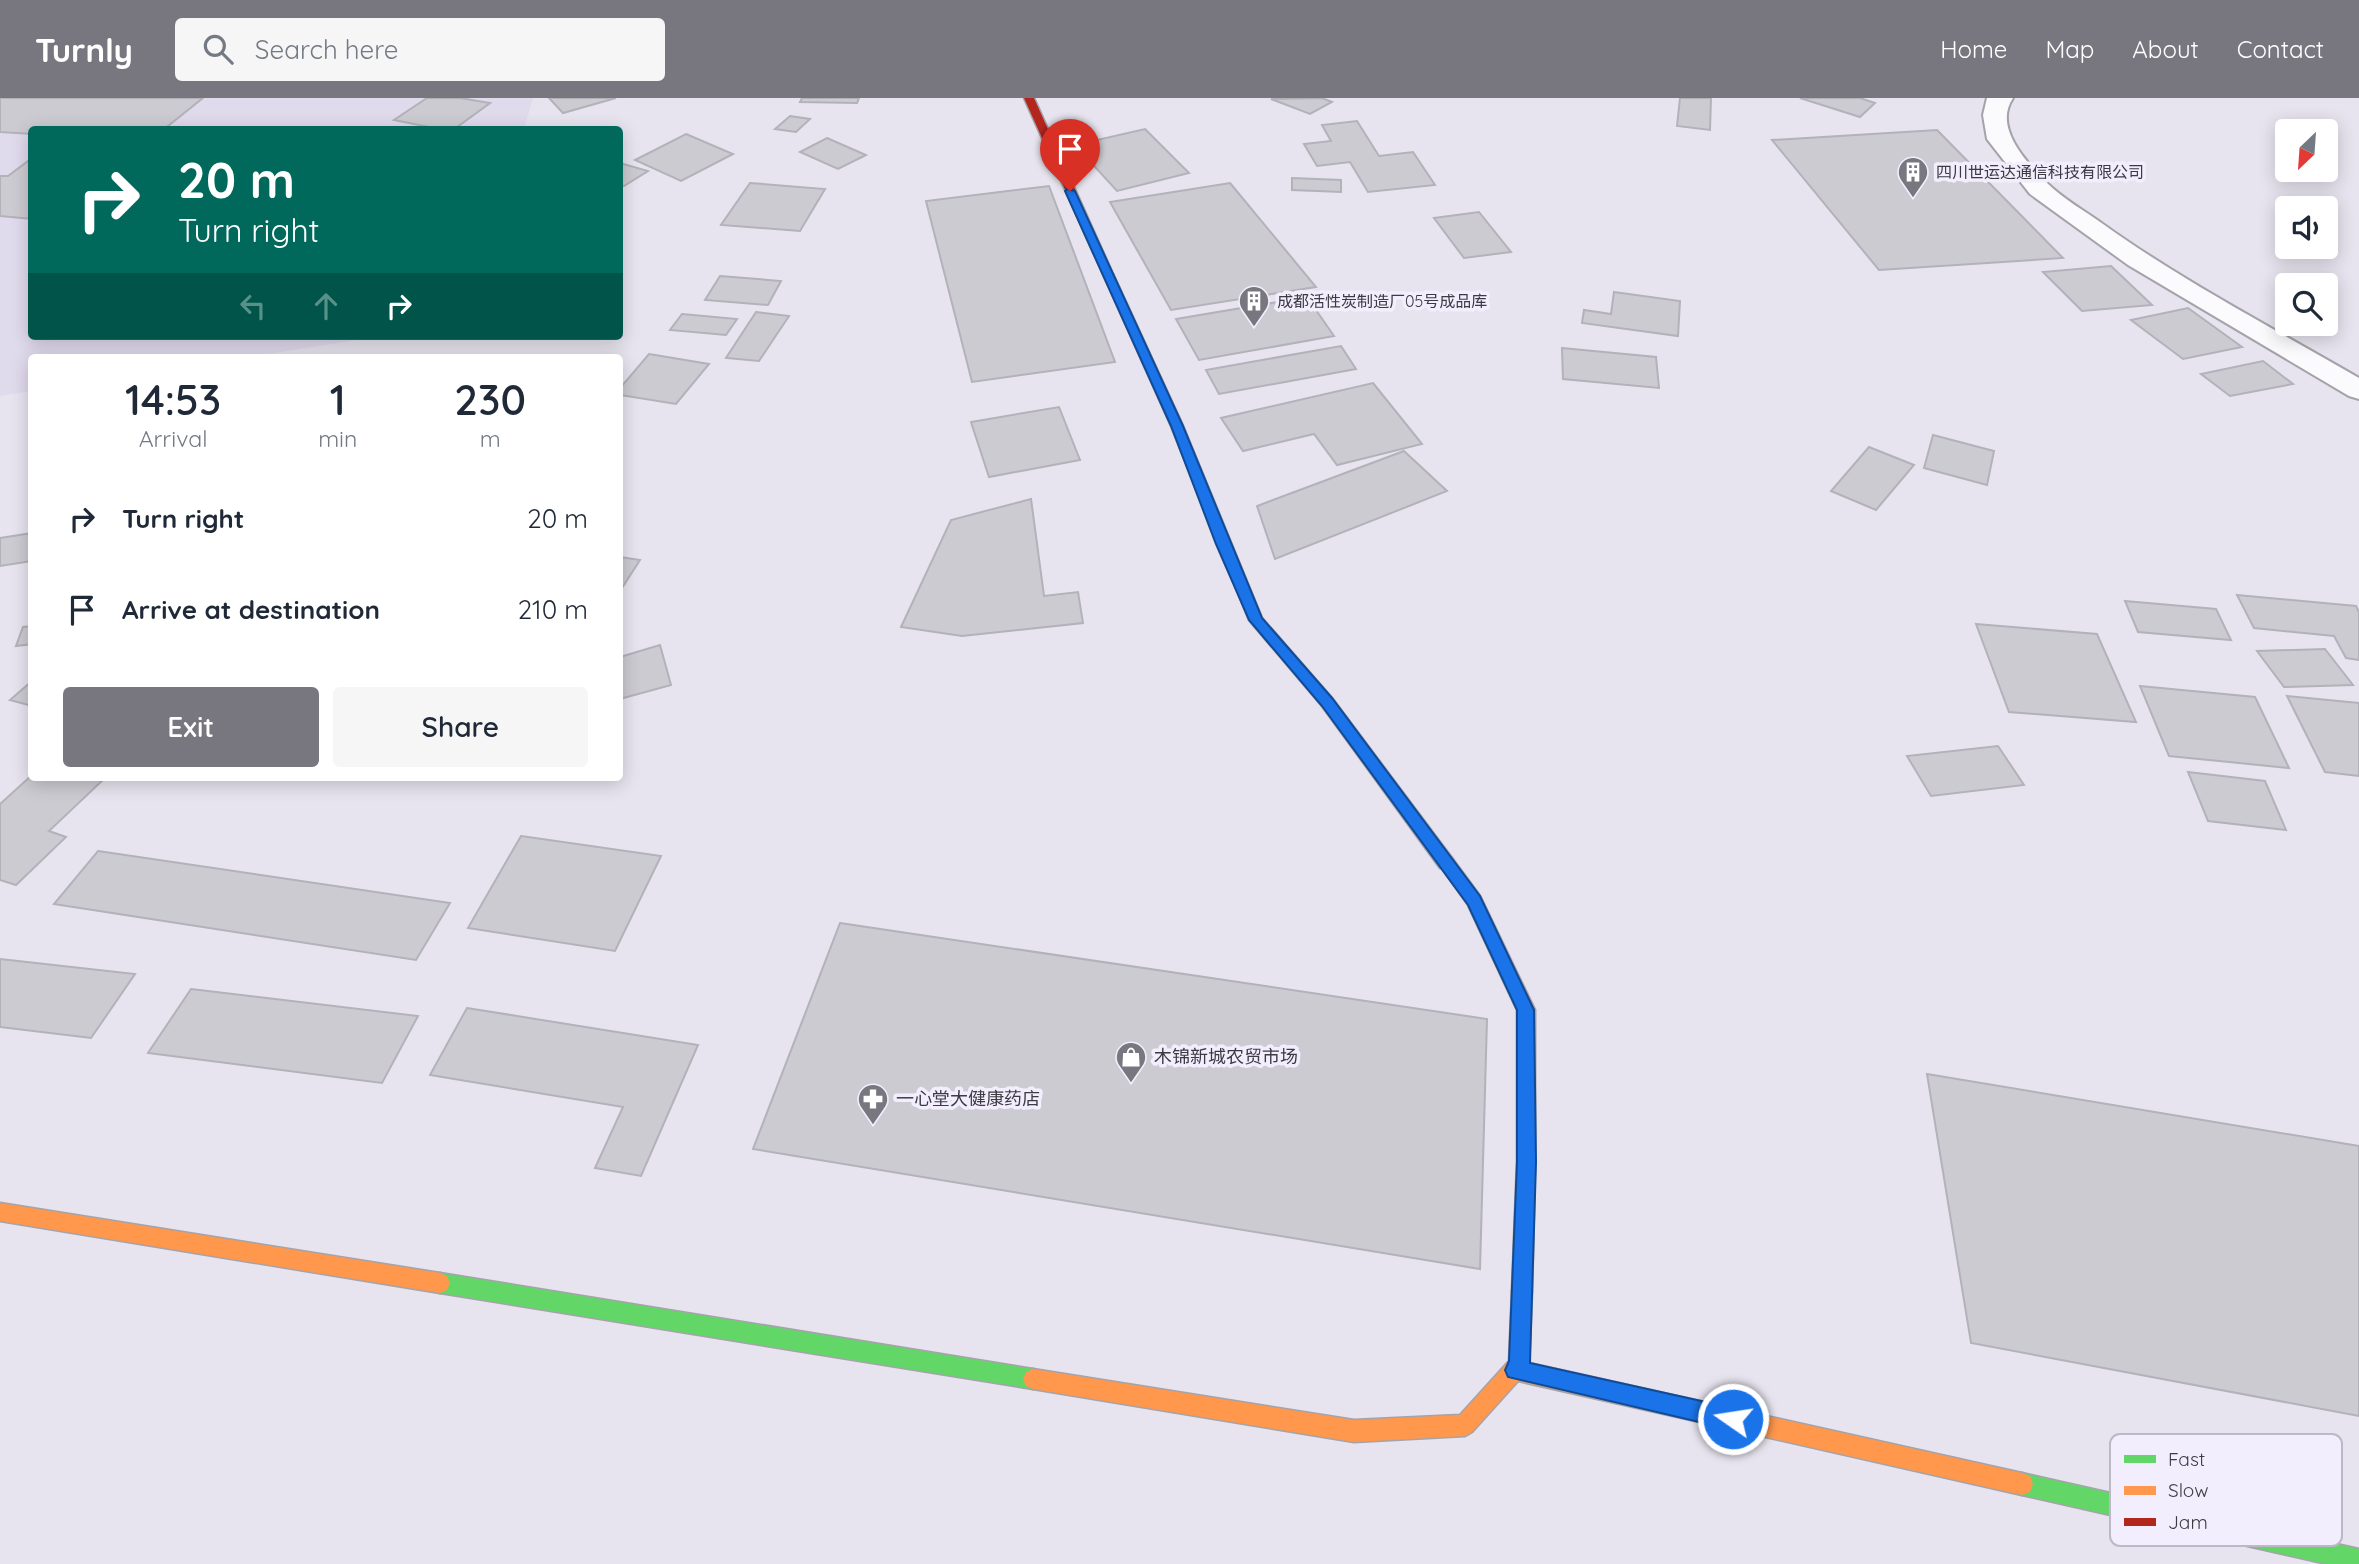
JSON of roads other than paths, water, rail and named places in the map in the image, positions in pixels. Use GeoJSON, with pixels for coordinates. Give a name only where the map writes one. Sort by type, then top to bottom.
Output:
{"type":"FeatureCollection","features":[{"type":"Feature","properties":{"kind":"street"},"geometry":{"type":"LineString","coordinates":[[0,1212],[1354,1431],[1465,1425],[1519,1365],[1526,1162],[1526,1010],[1474,901],[1327,702],[1256,620],[1177,426],[1029,98]]}},
{"type":"Feature","properties":{"kind":"street"},"geometry":{"type":"LineString","coordinates":[[2002,98],[1997,100],[1994,115],[1999,139],[2039,189],[2137,260],[2359,390]]}},
{"type":"Feature","properties":{"kind":"street"},"geometry":{"type":"LineString","coordinates":[[1515,1370],[2110,1504]]}},
{"type":"Feature","properties":{"kind":"street"},"geometry":{"type":"LineString","coordinates":[[2297,1546],[2359,1560]]}},
{"type":"Feature","properties":{"kind":"place","name":"四川世运达通信科技有限公司"},"geometry":{"type":"Point","coordinates":[1913,199]}},
{"type":"Feature","properties":{"kind":"place","name":"成都活性炭制造厂05号成品库"},"geometry":{"type":"Point","coordinates":[1254,328]}},
{"type":"Feature","properties":{"kind":"place","name":"木锦新城农贸市场"},"geometry":{"type":"Point","coordinates":[1131,1084]}},
{"type":"Feature","properties":{"kind":"place","name":"一心堂大健康药店"},"geometry":{"type":"Point","coordinates":[873,1126]}}]}
